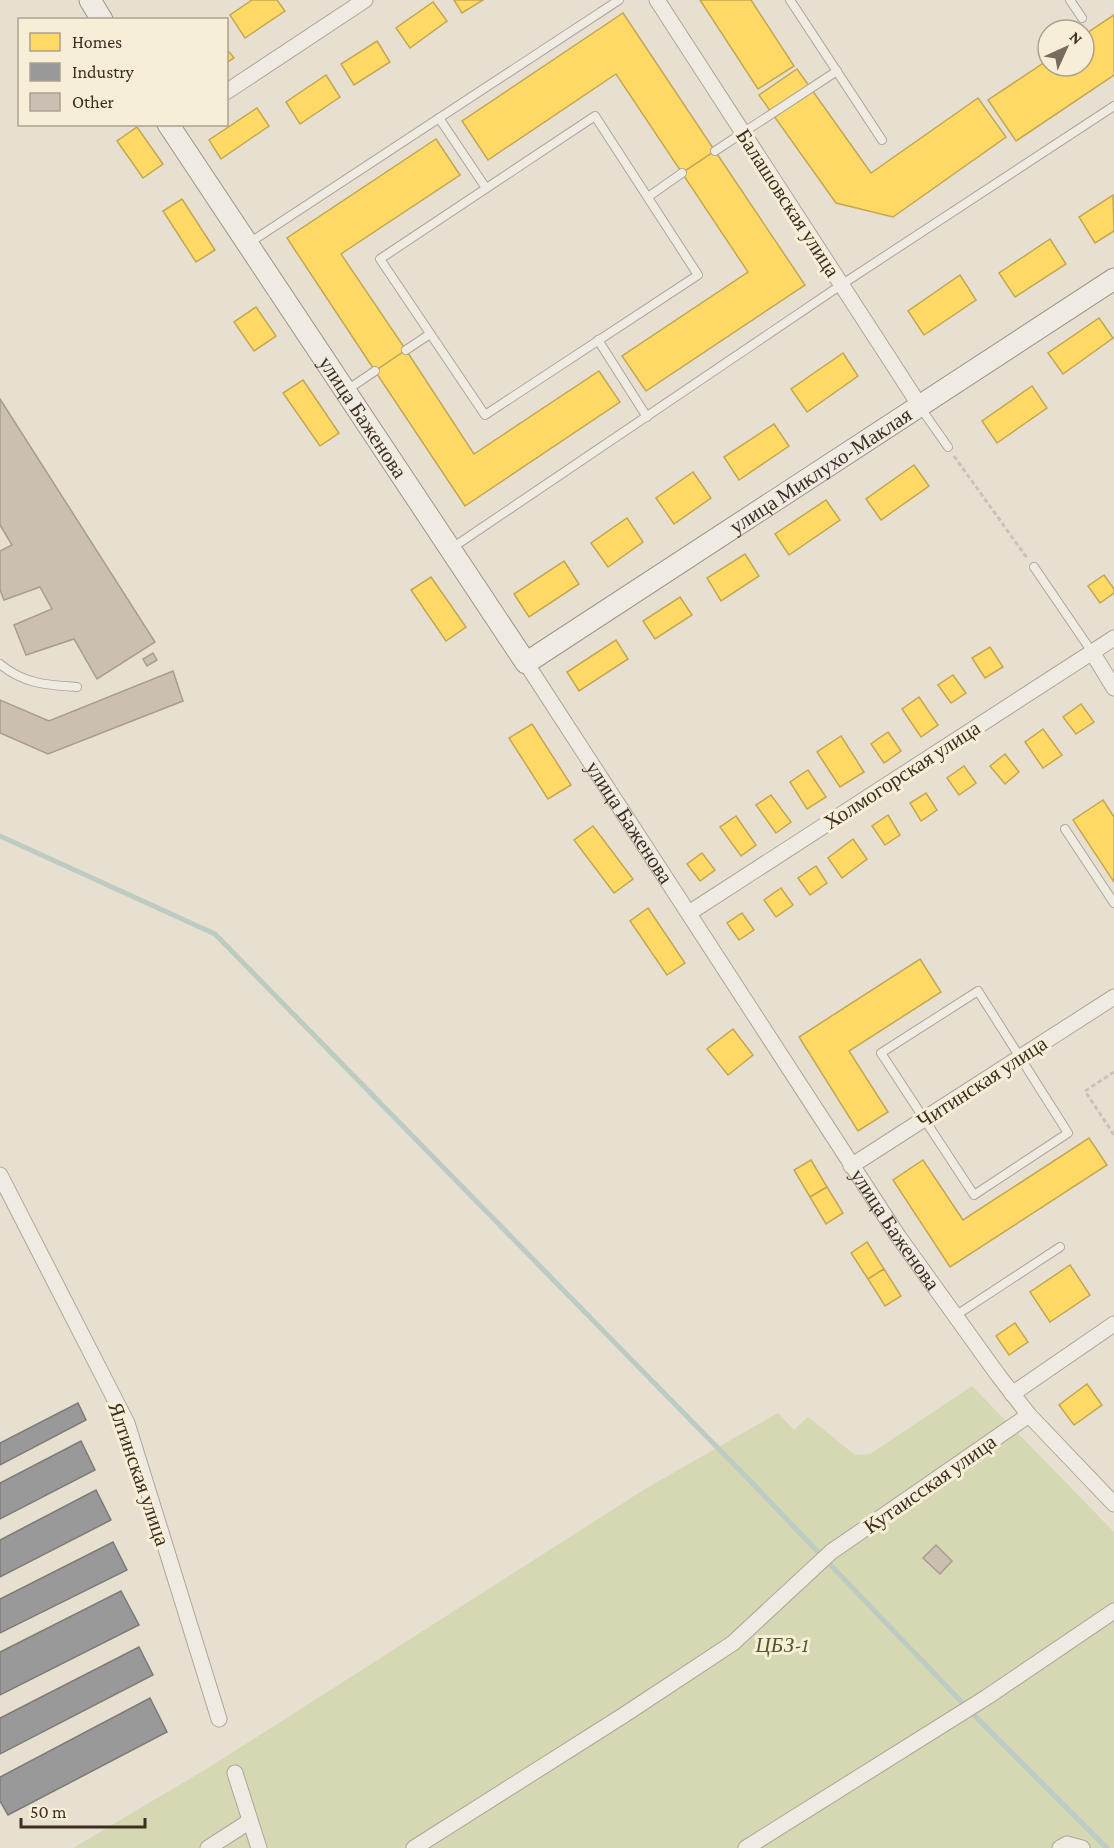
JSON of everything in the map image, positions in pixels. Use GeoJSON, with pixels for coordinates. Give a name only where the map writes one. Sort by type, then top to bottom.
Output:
{"type":"FeatureCollection","features":[{"type":"Feature","properties":{"kind":"street"},"geometry":{"type":"LineString","coordinates":[[90,0],[101,18]]}},
{"type":"Feature","properties":{"kind":"street"},"geometry":{"type":"LineString","coordinates":[[228,91],[365,0]]}},
{"type":"Feature","properties":{"kind":"street","name":"Балашовская улица"},"geometry":{"type":"LineString","coordinates":[[657,0],[920,406]]}},
{"type":"Feature","properties":{"kind":"street","name":"улица Баженова"},"geometry":{"type":"LineString","coordinates":[[172,126],[526,663],[898,1236],[1012,1394],[1029,1415],[1114,1504]]}},
{"type":"Feature","properties":{"kind":"street","name":"улица Миклухо-Маклая"},"geometry":{"type":"LineString","coordinates":[[526,663],[1114,279]]}},
{"type":"Feature","properties":{"kind":"street","name":"Холмогорская улица"},"geometry":{"type":"LineString","coordinates":[[689,913],[1114,638]]}},
{"type":"Feature","properties":{"kind":"street"},"geometry":{"type":"LineString","coordinates":[[1092,652],[1114,688]]}},
{"type":"Feature","properties":{"kind":"street","name":"Читинская улица"},"geometry":{"type":"LineString","coordinates":[[851,1166],[1114,998]]}},
{"type":"Feature","properties":{"kind":"street","name":"Ялтинская улица"},"geometry":{"type":"LineString","coordinates":[[0,1174],[126,1423],[219,1719]]}},
{"type":"Feature","properties":{"kind":"street"},"geometry":{"type":"LineString","coordinates":[[1012,1394],[1114,1324]]}},
{"type":"Feature","properties":{"kind":"street","name":"Кутаисская улица"},"geometry":{"type":"LineString","coordinates":[[414,1848],[733,1643],[831,1552],[1029,1415]]}},
{"type":"Feature","properties":{"kind":"street"},"geometry":{"type":"LineString","coordinates":[[746,1848],[987,1697],[1114,1611]]}},
{"type":"Feature","properties":{"kind":"street"},"geometry":{"type":"LineString","coordinates":[[235,1773],[259,1848]]}},
{"type":"Feature","properties":{"kind":"street"},"geometry":{"type":"LineString","coordinates":[[208,1848],[250,1821]]}},
{"type":"Feature","properties":{"kind":"street"},"geometry":{"type":"LineString","coordinates":[[1060,1848],[1067,1844],[1082,1848]]}},
{"type":"Feature","properties":{"kind":"lane"},"geometry":{"type":"LineString","coordinates":[[248,244],[619,0]]}},
{"type":"Feature","properties":{"kind":"lane"},"geometry":{"type":"LineString","coordinates":[[790,0],[882,140]]}},
{"type":"Feature","properties":{"kind":"lane"},"geometry":{"type":"LineString","coordinates":[[1070,0],[1082,18]]}},
{"type":"Feature","properties":{"kind":"lane"},"geometry":{"type":"LineString","coordinates":[[715,151],[837,71]]}},
{"type":"Feature","properties":{"kind":"lane"},"geometry":{"type":"LineString","coordinates":[[451,549],[842,285],[1114,106]]}},
{"type":"Feature","properties":{"kind":"lane"},"geometry":{"type":"LineString","coordinates":[[595,116],[648,197],[698,274],[485,415],[380,259],[595,116]]}},
{"type":"Feature","properties":{"kind":"lane"},"geometry":{"type":"LineString","coordinates":[[439,118],[486,188]]}},
{"type":"Feature","properties":{"kind":"lane"},"geometry":{"type":"LineString","coordinates":[[648,197],[682,173]]}},
{"type":"Feature","properties":{"kind":"lane"},"geometry":{"type":"LineString","coordinates":[[405,351],[430,334]]}},
{"type":"Feature","properties":{"kind":"lane"},"geometry":{"type":"LineString","coordinates":[[598,340],[647,417]]}},
{"type":"Feature","properties":{"kind":"lane"},"geometry":{"type":"LineString","coordinates":[[346,391],[375,371]]}},
{"type":"Feature","properties":{"kind":"lane"},"geometry":{"type":"LineString","coordinates":[[920,406],[948,447]]}},
{"type":"Feature","properties":{"kind":"lane"},"geometry":{"type":"LineString","coordinates":[[1034,567],[1092,652]]}},
{"type":"Feature","properties":{"kind":"lane"},"geometry":{"type":"LineString","coordinates":[[0,664],[13,675],[41,684],[77,687]]}},
{"type":"Feature","properties":{"kind":"lane"},"geometry":{"type":"LineString","coordinates":[[1065,829],[1114,903]]}},
{"type":"Feature","properties":{"kind":"lane"},"geometry":{"type":"LineString","coordinates":[[978,991],[1068,1133],[974,1194],[924,1119],[881,1053],[978,991]]}},
{"type":"Feature","properties":{"kind":"lane"},"geometry":{"type":"LineString","coordinates":[[955,1316],[1060,1247]]}},
{"type":"Feature","properties":{"kind":"path"},"geometry":{"type":"LineString","coordinates":[[948,447],[1034,567]]}},
{"type":"Feature","properties":{"kind":"path"},"geometry":{"type":"LineString","coordinates":[[1114,1072],[1085,1091],[1114,1135]]}},
{"type":"Feature","properties":{"kind":"green space","name":"ЦБЗ-1"},"geometry":{"type":"Polygon","coordinates":[[[972,1386],[1114,1532],[1114,1848],[73,1848],[208,1768],[645,1489],[778,1413],[794,1430],[808,1417],[855,1455],[870,1454],[972,1386]]]}},
{"type":"Feature","properties":{"kind":"building: Homes"},"geometry":{"type":"Polygon","coordinates":[[[252,0],[277,0],[285,11],[245,38],[230,15],[252,0]]]}},
{"type":"Feature","properties":{"kind":"building: Homes"},"geometry":{"type":"Polygon","coordinates":[[[454,0],[483,0],[462,13],[454,0]]]}},
{"type":"Feature","properties":{"kind":"building: Homes"},"geometry":{"type":"Polygon","coordinates":[[[700,0],[751,0],[794,66],[758,89],[700,0]]]}},
{"type":"Feature","properties":{"kind":"building: Homes"},"geometry":{"type":"Polygon","coordinates":[[[433,2],[447,21],[410,48],[396,28],[433,2]]]}},
{"type":"Feature","properties":{"kind":"building: Homes"},"geometry":{"type":"Polygon","coordinates":[[[623,13],[715,151],[682,173],[616,74],[488,160],[462,121],[623,13]]]}},
{"type":"Feature","properties":{"kind":"building: Homes"},"geometry":{"type":"Polygon","coordinates":[[[1114,15],[1114,75],[1016,141],[988,100],[1036,68],[1036,78],[1096,78],[1096,27],[1114,15]]]}},
{"type":"Feature","properties":{"kind":"building: Homes"},"geometry":{"type":"Polygon","coordinates":[[[377,41],[390,62],[354,85],[341,64],[377,41]]]}},
{"type":"Feature","properties":{"kind":"building: Homes"},"geometry":{"type":"Polygon","coordinates":[[[228,50],[234,58],[228,62],[228,50]]]}},
{"type":"Feature","properties":{"kind":"building: Homes"},"geometry":{"type":"Polygon","coordinates":[[[797,69],[871,173],[978,98],[1006,137],[893,217],[836,203],[759,95],[797,69]]]}},
{"type":"Feature","properties":{"kind":"building: Homes"},"geometry":{"type":"Polygon","coordinates":[[[326,75],[340,97],[300,124],[286,102],[326,75]]]}},
{"type":"Feature","properties":{"kind":"building: Homes"},"geometry":{"type":"Polygon","coordinates":[[[257,108],[269,126],[221,159],[209,140],[257,108]]]}},
{"type":"Feature","properties":{"kind":"building: Homes"},"geometry":{"type":"Polygon","coordinates":[[[137,127],[163,164],[143,178],[117,141],[137,127]]]}},
{"type":"Feature","properties":{"kind":"building: Homes"},"geometry":{"type":"Polygon","coordinates":[[[436,139],[460,175],[341,254],[406,350],[375,371],[287,238],[436,139]]]}},
{"type":"Feature","properties":{"kind":"building: Homes"},"geometry":{"type":"Polygon","coordinates":[[[715,151],[805,285],[646,391],[622,356],[748,272],[682,173],[715,151]]]}},
{"type":"Feature","properties":{"kind":"building: Homes"},"geometry":{"type":"Polygon","coordinates":[[[1113,195],[1114,231],[1095,243],[1079,217],[1113,195]]]}},
{"type":"Feature","properties":{"kind":"building: Homes"},"geometry":{"type":"Polygon","coordinates":[[[182,199],[215,250],[196,262],[163,211],[182,199]]]}},
{"type":"Feature","properties":{"kind":"building: Homes"},"geometry":{"type":"Polygon","coordinates":[[[1050,239],[1066,264],[1015,297],[999,273],[1050,239]]]}},
{"type":"Feature","properties":{"kind":"building: Homes"},"geometry":{"type":"Polygon","coordinates":[[[960,275],[976,300],[924,335],[908,311],[960,275]]]}},
{"type":"Feature","properties":{"kind":"building: Homes"},"geometry":{"type":"Polygon","coordinates":[[[256,307],[276,336],[254,351],[234,322],[256,307]]]}},
{"type":"Feature","properties":{"kind":"building: Homes"},"geometry":{"type":"Polygon","coordinates":[[[1099,318],[1113,338],[1063,374],[1048,353],[1099,318]]]}},
{"type":"Feature","properties":{"kind":"building: Homes"},"geometry":{"type":"Polygon","coordinates":[[[406,350],[474,454],[599,371],[620,402],[465,506],[375,371],[406,350]]]}},
{"type":"Feature","properties":{"kind":"building: Homes"},"geometry":{"type":"Polygon","coordinates":[[[843,353],[858,376],[807,412],[791,389],[843,353]]]}},
{"type":"Feature","properties":{"kind":"building: Homes"},"geometry":{"type":"Polygon","coordinates":[[[303,380],[339,433],[320,446],[283,393],[303,380]]]}},
{"type":"Feature","properties":{"kind":"building: Homes"},"geometry":{"type":"Polygon","coordinates":[[[1032,386],[1047,408],[997,443],[982,421],[1032,386]]]}},
{"type":"Feature","properties":{"kind":"building: Homes"},"geometry":{"type":"Polygon","coordinates":[[[774,424],[789,446],[739,480],[724,457],[774,424]]]}},
{"type":"Feature","properties":{"kind":"building: Homes"},"geometry":{"type":"Polygon","coordinates":[[[914,465],[929,486],[881,520],[866,499],[914,465]]]}},
{"type":"Feature","properties":{"kind":"building: Homes"},"geometry":{"type":"Polygon","coordinates":[[[693,472],[711,498],[674,524],[656,498],[693,472]]]}},
{"type":"Feature","properties":{"kind":"building: Homes"},"geometry":{"type":"Polygon","coordinates":[[[826,500],[840,520],[789,555],[775,534],[826,500]]]}},
{"type":"Feature","properties":{"kind":"building: Homes"},"geometry":{"type":"Polygon","coordinates":[[[627,518],[643,542],[608,567],[591,543],[627,518]]]}},
{"type":"Feature","properties":{"kind":"building: Homes"},"geometry":{"type":"Polygon","coordinates":[[[745,554],[759,576],[721,601],[707,578],[745,554]]]}},
{"type":"Feature","properties":{"kind":"building: Homes"},"geometry":{"type":"Polygon","coordinates":[[[564,561],[579,584],[529,617],[514,594],[564,561]]]}},
{"type":"Feature","properties":{"kind":"building: Homes"},"geometry":{"type":"Polygon","coordinates":[[[1104,575],[1114,589],[1114,593],[1100,603],[1088,586],[1104,575]]]}},
{"type":"Feature","properties":{"kind":"building: Homes"},"geometry":{"type":"Polygon","coordinates":[[[431,577],[466,627],[446,641],[411,590],[431,577]]]}},
{"type":"Feature","properties":{"kind":"building: Homes"},"geometry":{"type":"Polygon","coordinates":[[[680,597],[692,615],[655,639],[643,621],[680,597]]]}},
{"type":"Feature","properties":{"kind":"building: Homes"},"geometry":{"type":"Polygon","coordinates":[[[616,640],[628,659],[579,691],[567,672],[616,640]]]}},
{"type":"Feature","properties":{"kind":"building: Homes"},"geometry":{"type":"Polygon","coordinates":[[[990,647],[1003,667],[985,678],[972,658],[990,647]]]}},
{"type":"Feature","properties":{"kind":"building: Homes"},"geometry":{"type":"Polygon","coordinates":[[[953,675],[966,693],[951,703],[938,685],[953,675]]]}},
{"type":"Feature","properties":{"kind":"building: Homes"},"geometry":{"type":"Polygon","coordinates":[[[919,697],[938,725],[921,737],[902,709],[919,697]]]}},
{"type":"Feature","properties":{"kind":"building: Homes"},"geometry":{"type":"Polygon","coordinates":[[[1081,704],[1094,722],[1076,734],[1063,717],[1081,704]]]}},
{"type":"Feature","properties":{"kind":"building: Homes"},"geometry":{"type":"Polygon","coordinates":[[[532,724],[571,785],[548,799],[509,738],[532,724]]]}},
{"type":"Feature","properties":{"kind":"building: Homes"},"geometry":{"type":"Polygon","coordinates":[[[1043,729],[1062,755],[1043,768],[1025,742],[1043,729]]]}},
{"type":"Feature","properties":{"kind":"building: Homes"},"geometry":{"type":"Polygon","coordinates":[[[888,732],[901,751],[884,763],[871,744],[888,732]]]}},
{"type":"Feature","properties":{"kind":"building: Homes"},"geometry":{"type":"Polygon","coordinates":[[[841,736],[864,772],[840,787],[817,752],[841,736]]]}},
{"type":"Feature","properties":{"kind":"building: Homes"},"geometry":{"type":"Polygon","coordinates":[[[1005,754],[1019,772],[1005,784],[990,766],[1005,754]]]}},
{"type":"Feature","properties":{"kind":"building: Homes"},"geometry":{"type":"Polygon","coordinates":[[[964,766],[976,783],[959,795],[947,778],[964,766]]]}},
{"type":"Feature","properties":{"kind":"building: Homes"},"geometry":{"type":"Polygon","coordinates":[[[808,770],[826,797],[807,809],[790,782],[808,770]]]}},
{"type":"Feature","properties":{"kind":"building: Homes"},"geometry":{"type":"Polygon","coordinates":[[[926,793],[937,810],[921,821],[910,803],[926,793]]]}},
{"type":"Feature","properties":{"kind":"building: Homes"},"geometry":{"type":"Polygon","coordinates":[[[771,795],[791,822],[776,833],[756,805],[771,795]]]}},
{"type":"Feature","properties":{"kind":"building: Homes"},"geometry":{"type":"Polygon","coordinates":[[[1103,800],[1114,817],[1114,882],[1073,820],[1103,800]]]}},
{"type":"Feature","properties":{"kind":"building: Homes"},"geometry":{"type":"Polygon","coordinates":[[[888,815],[900,835],[885,845],[872,826],[888,815]]]}},
{"type":"Feature","properties":{"kind":"building: Homes"},"geometry":{"type":"Polygon","coordinates":[[[736,816],[756,845],[741,856],[720,827],[736,816]]]}},
{"type":"Feature","properties":{"kind":"building: Homes"},"geometry":{"type":"Polygon","coordinates":[[[593,826],[633,879],[614,893],[574,840],[593,826]]]}},
{"type":"Feature","properties":{"kind":"building: Homes"},"geometry":{"type":"Polygon","coordinates":[[[853,839],[867,859],[842,878],[828,858],[853,839]]]}},
{"type":"Feature","properties":{"kind":"building: Homes"},"geometry":{"type":"Polygon","coordinates":[[[702,853],[715,870],[700,881],[687,864],[702,853]]]}},
{"type":"Feature","properties":{"kind":"building: Homes"},"geometry":{"type":"Polygon","coordinates":[[[816,866],[827,883],[810,895],[798,878],[816,866]]]}},
{"type":"Feature","properties":{"kind":"building: Homes"},"geometry":{"type":"Polygon","coordinates":[[[781,888],[793,905],[776,917],[764,900],[781,888]]]}},
{"type":"Feature","properties":{"kind":"building: Homes"},"geometry":{"type":"Polygon","coordinates":[[[648,908],[685,963],[667,975],[630,921],[648,908]]]}},
{"type":"Feature","properties":{"kind":"building: Homes"},"geometry":{"type":"Polygon","coordinates":[[[742,913],[754,930],[739,940],[727,923],[742,913]]]}},
{"type":"Feature","properties":{"kind":"building: Homes"},"geometry":{"type":"Polygon","coordinates":[[[920,959],[941,992],[849,1051],[888,1112],[858,1131],[799,1037],[920,959]]]}},
{"type":"Feature","properties":{"kind":"building: Homes"},"geometry":{"type":"Polygon","coordinates":[[[733,1029],[753,1055],[728,1075],[707,1049],[733,1029]]]}},
{"type":"Feature","properties":{"kind":"building: Homes"},"geometry":{"type":"Polygon","coordinates":[[[1089,1138],[1107,1165],[950,1267],[893,1180],[923,1160],[963,1220],[1089,1138]]]}},
{"type":"Feature","properties":{"kind":"building: Homes"},"geometry":{"type":"Polygon","coordinates":[[[811,1160],[827,1187],[810,1197],[794,1170],[811,1160]]]}},
{"type":"Feature","properties":{"kind":"building: Homes"},"geometry":{"type":"Polygon","coordinates":[[[827,1187],[843,1213],[826,1224],[810,1197],[827,1187]]]}},
{"type":"Feature","properties":{"kind":"building: Homes"},"geometry":{"type":"Polygon","coordinates":[[[867,1242],[884,1269],[868,1279],[851,1253],[867,1242]]]}},
{"type":"Feature","properties":{"kind":"building: Homes"},"geometry":{"type":"Polygon","coordinates":[[[1070,1265],[1090,1295],[1050,1322],[1030,1292],[1070,1265]]]}},
{"type":"Feature","properties":{"kind":"building: Homes"},"geometry":{"type":"Polygon","coordinates":[[[884,1269],[901,1296],[885,1306],[868,1279],[884,1269]]]}},
{"type":"Feature","properties":{"kind":"building: Homes"},"geometry":{"type":"Polygon","coordinates":[[[1015,1323],[1028,1342],[1009,1355],[996,1336],[1015,1323]]]}},
{"type":"Feature","properties":{"kind":"building: Homes"},"geometry":{"type":"Polygon","coordinates":[[[1087,1384],[1102,1405],[1074,1425],[1059,1405],[1087,1384]]]}},
{"type":"Feature","properties":{"kind":"building: Industry"},"geometry":{"type":"Polygon","coordinates":[[[78,1403],[86,1420],[0,1465],[0,1443],[78,1403]]]}},
{"type":"Feature","properties":{"kind":"building: Industry"},"geometry":{"type":"Polygon","coordinates":[[[81,1441],[95,1470],[0,1519],[0,1483],[81,1441]]]}},
{"type":"Feature","properties":{"kind":"building: Industry"},"geometry":{"type":"Polygon","coordinates":[[[96,1490],[111,1520],[0,1577],[0,1540],[96,1490]]]}},
{"type":"Feature","properties":{"kind":"building: Industry"},"geometry":{"type":"Polygon","coordinates":[[[113,1542],[127,1570],[0,1633],[0,1599],[113,1542]]]}},
{"type":"Feature","properties":{"kind":"building: Industry"},"geometry":{"type":"Polygon","coordinates":[[[121,1591],[139,1625],[0,1695],[0,1652],[121,1591]]]}},
{"type":"Feature","properties":{"kind":"building: Industry"},"geometry":{"type":"Polygon","coordinates":[[[139,1647],[153,1675],[0,1754],[0,1718],[139,1647]]]}},
{"type":"Feature","properties":{"kind":"building: Industry"},"geometry":{"type":"Polygon","coordinates":[[[150,1698],[167,1732],[8,1815],[0,1801],[0,1777],[150,1698]]]}},
{"type":"Feature","properties":{"kind":"building: Other"},"geometry":{"type":"Polygon","coordinates":[[[0,399],[155,642],[97,679],[74,639],[26,655],[14,625],[52,609],[40,587],[4,600],[0,590],[0,551],[12,545],[0,525],[0,399]]]}},
{"type":"Feature","properties":{"kind":"building: Other"},"geometry":{"type":"Polygon","coordinates":[[[153,653],[157,660],[147,666],[143,659],[153,653]]]}},
{"type":"Feature","properties":{"kind":"building: Other"},"geometry":{"type":"Polygon","coordinates":[[[173,671],[183,701],[48,754],[0,733],[0,700],[49,721],[173,671]]]}},
{"type":"Feature","properties":{"kind":"building: Other"},"geometry":{"type":"Polygon","coordinates":[[[936,1545],[952,1561],[940,1574],[923,1558],[936,1545]]]}},
{"type":"Feature","properties":{"kind":"waterway"},"geometry":{"type":"LineString","coordinates":[[0,836],[215,934],[755,1486],[977,1718],[1107,1848]]}}]}
